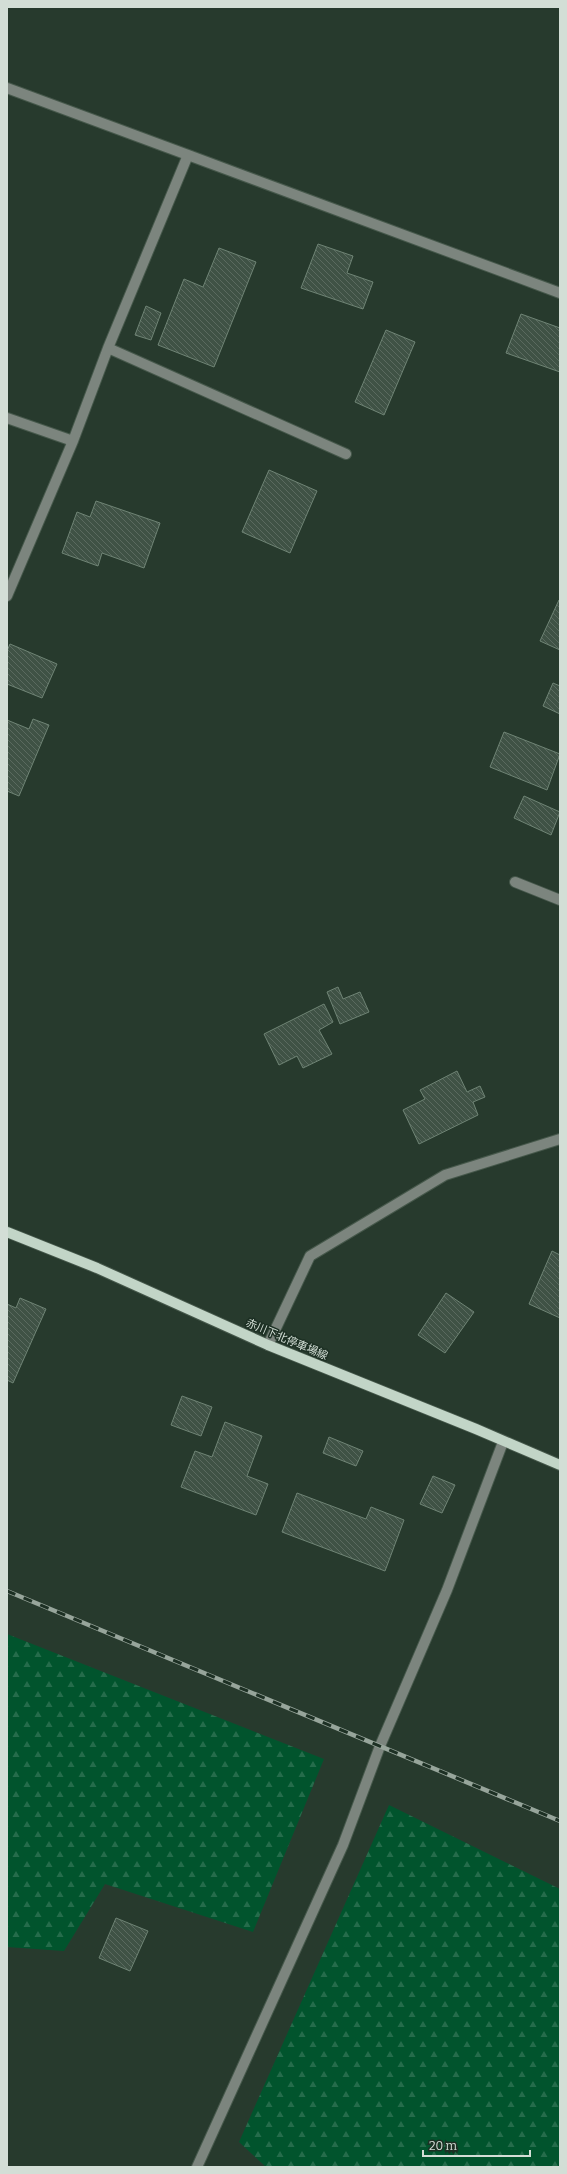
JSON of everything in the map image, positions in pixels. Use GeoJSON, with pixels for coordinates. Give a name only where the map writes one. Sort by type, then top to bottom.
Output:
{"type":"FeatureCollection","features":[{"type":"Feature","properties":{"kind":"main road","name":"赤川下北停車場線"},"geometry":{"type":"LineString","coordinates":[[7,1232],[97,1268],[268,1345],[560,1465]]}},
{"type":"Feature","properties":{"kind":"street"},"geometry":{"type":"LineString","coordinates":[[7,88],[560,293]]}},
{"type":"Feature","properties":{"kind":"street"},"geometry":{"type":"LineString","coordinates":[[7,596],[73,441],[108,348],[188,155]]}},
{"type":"Feature","properties":{"kind":"street"},"geometry":{"type":"LineString","coordinates":[[108,348],[346,454]]}},
{"type":"Feature","properties":{"kind":"street"},"geometry":{"type":"LineString","coordinates":[[7,418],[73,441]]}},
{"type":"Feature","properties":{"kind":"street"},"geometry":{"type":"LineString","coordinates":[[515,882],[560,900]]}},
{"type":"Feature","properties":{"kind":"street"},"geometry":{"type":"LineString","coordinates":[[268,1345],[310,1256],[445,1175],[560,1139]]}},
{"type":"Feature","properties":{"kind":"street"},"geometry":{"type":"LineString","coordinates":[[197,2167],[342,1845],[380,1746],[447,1590],[503,1442]]}},
{"type":"Feature","properties":{"kind":"green space"},"geometry":{"type":"Polygon","coordinates":[[[7,1634],[324,1759],[253,1932],[105,1884],[64,1951],[7,1947],[7,1634]]]}},
{"type":"Feature","properties":{"kind":"green space"},"geometry":{"type":"Polygon","coordinates":[[[389,1805],[560,1889],[560,2167],[266,2167],[239,2142],[389,1805]]]}},
{"type":"Feature","properties":{"kind":"building"},"geometry":{"type":"Polygon","coordinates":[[[318,244],[353,256],[347,273],[373,282],[363,309],[301,288],[318,244]]]}},
{"type":"Feature","properties":{"kind":"building"},"geometry":{"type":"Polygon","coordinates":[[[219,248],[256,262],[214,367],[158,345],[184,279],[203,287],[219,248]]]}},
{"type":"Feature","properties":{"kind":"building"},"geometry":{"type":"Polygon","coordinates":[[[146,306],[161,313],[151,340],[135,335],[146,306]]]}},
{"type":"Feature","properties":{"kind":"building"},"geometry":{"type":"Polygon","coordinates":[[[521,314],[560,328],[560,372],[506,353],[521,314]]]}},
{"type":"Feature","properties":{"kind":"building"},"geometry":{"type":"Polygon","coordinates":[[[386,330],[415,342],[384,415],[355,402],[386,330]]]}},
{"type":"Feature","properties":{"kind":"building"},"geometry":{"type":"Polygon","coordinates":[[[269,470],[317,491],[290,553],[242,532],[269,470]]]}},
{"type":"Feature","properties":{"kind":"building"},"geometry":{"type":"Polygon","coordinates":[[[96,501],[160,523],[144,568],[102,553],[98,566],[62,553],[77,512],[90,517],[96,501]]]}},
{"type":"Feature","properties":{"kind":"building"},"geometry":{"type":"Polygon","coordinates":[[[560,600],[560,650],[540,641],[560,600]]]}},
{"type":"Feature","properties":{"kind":"building"},"geometry":{"type":"Polygon","coordinates":[[[10,644],[57,664],[42,698],[7,684],[7,651],[10,644]]]}},
{"type":"Feature","properties":{"kind":"building"},"geometry":{"type":"Polygon","coordinates":[[[553,683],[560,686],[560,714],[543,706],[553,683]]]}},
{"type":"Feature","properties":{"kind":"building"},"geometry":{"type":"Polygon","coordinates":[[[33,719],[49,725],[19,796],[7,791],[7,720],[29,729],[33,719]]]}},
{"type":"Feature","properties":{"kind":"building"},"geometry":{"type":"Polygon","coordinates":[[[504,732],[560,754],[547,790],[490,767],[504,732]]]}},
{"type":"Feature","properties":{"kind":"building"},"geometry":{"type":"Polygon","coordinates":[[[524,796],[560,812],[551,835],[514,818],[524,796]]]}},
{"type":"Feature","properties":{"kind":"building"},"geometry":{"type":"Polygon","coordinates":[[[338,987],[343,999],[360,992],[369,1012],[340,1024],[327,992],[338,987]]]}},
{"type":"Feature","properties":{"kind":"building"},"geometry":{"type":"Polygon","coordinates":[[[324,1004],[333,1022],[319,1030],[332,1054],[303,1068],[297,1056],[279,1065],[264,1034],[324,1004]]]}},
{"type":"Feature","properties":{"kind":"building"},"geometry":{"type":"Polygon","coordinates":[[[457,1071],[467,1092],[480,1086],[485,1097],[473,1102],[478,1115],[419,1144],[403,1110],[425,1099],[420,1090],[457,1071]]]}},
{"type":"Feature","properties":{"kind":"building"},"geometry":{"type":"Polygon","coordinates":[[[552,1251],[560,1255],[560,1318],[529,1304],[552,1251]]]}},
{"type":"Feature","properties":{"kind":"building"},"geometry":{"type":"Polygon","coordinates":[[[446,1293],[474,1312],[445,1353],[418,1335],[446,1293]]]}},
{"type":"Feature","properties":{"kind":"building"},"geometry":{"type":"Polygon","coordinates":[[[20,1298],[46,1309],[13,1383],[7,1380],[7,1304],[16,1308],[20,1298]]]}},
{"type":"Feature","properties":{"kind":"building"},"geometry":{"type":"Polygon","coordinates":[[[182,1396],[212,1407],[201,1436],[171,1425],[182,1396]]]}},
{"type":"Feature","properties":{"kind":"building"},"geometry":{"type":"Polygon","coordinates":[[[225,1422],[262,1436],[247,1476],[268,1484],[256,1515],[181,1487],[195,1451],[212,1457],[225,1422]]]}},
{"type":"Feature","properties":{"kind":"building"},"geometry":{"type":"Polygon","coordinates":[[[329,1437],[363,1451],[356,1466],[323,1453],[329,1437]]]}},
{"type":"Feature","properties":{"kind":"building"},"geometry":{"type":"Polygon","coordinates":[[[433,1476],[455,1485],[442,1513],[420,1504],[433,1476]]]}},
{"type":"Feature","properties":{"kind":"building"},"geometry":{"type":"Polygon","coordinates":[[[297,1493],[366,1519],[371,1507],[404,1520],[385,1571],[282,1532],[297,1493]]]}},
{"type":"Feature","properties":{"kind":"building"},"geometry":{"type":"Polygon","coordinates":[[[116,1918],[148,1931],[130,1971],[99,1958],[116,1918]]]}},
{"type":"Feature","properties":{"kind":"railway"},"geometry":{"type":"LineString","coordinates":[[7,1591],[560,1821]]}}]}
